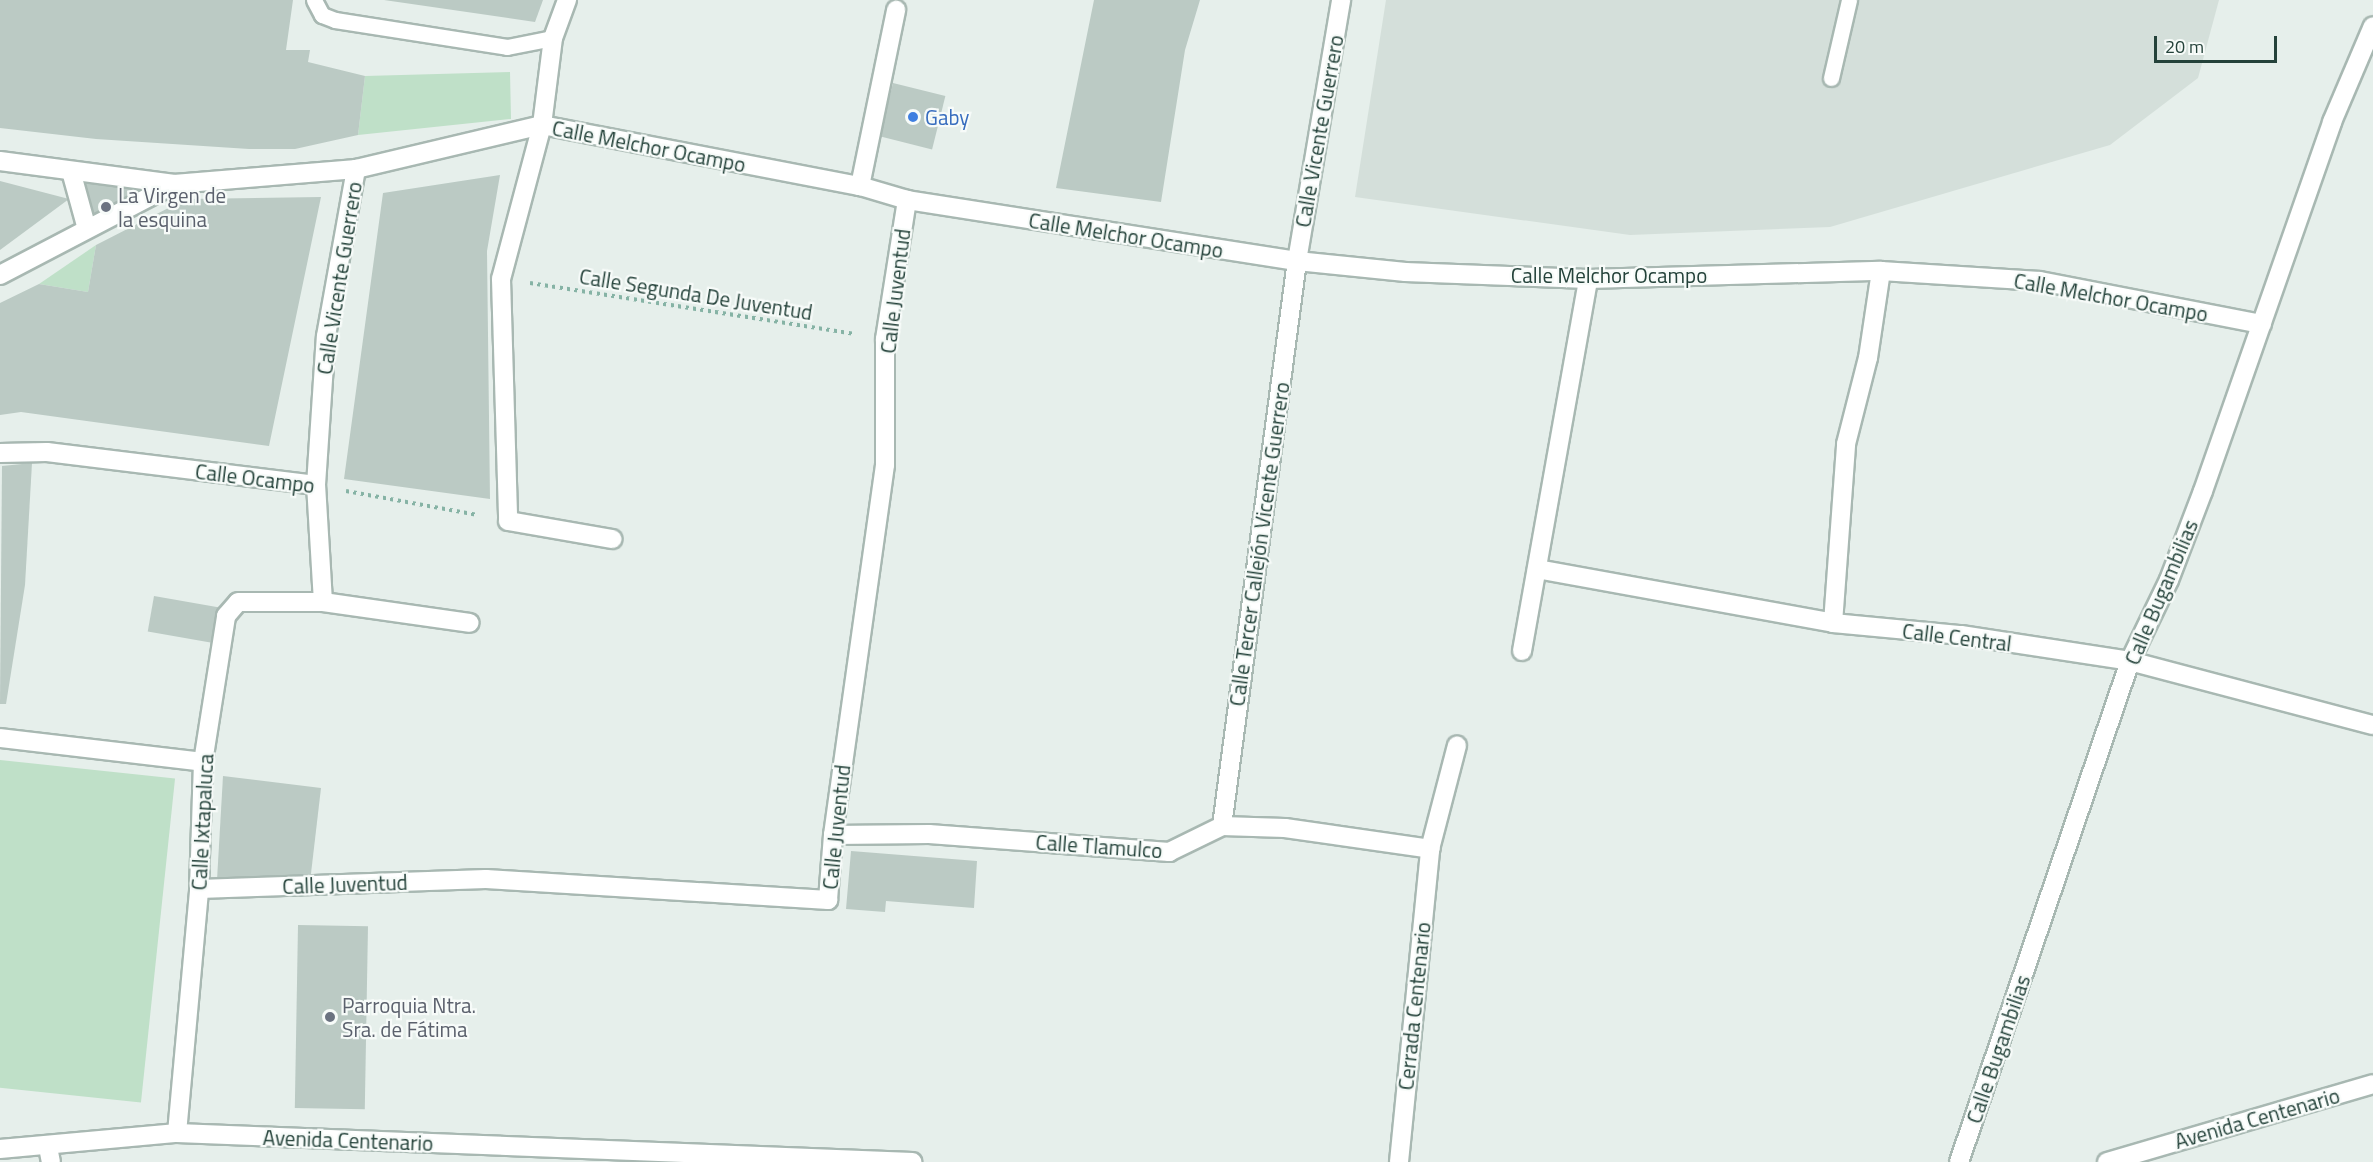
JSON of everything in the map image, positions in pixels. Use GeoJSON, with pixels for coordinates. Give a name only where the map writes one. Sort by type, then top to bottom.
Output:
{"type":"FeatureCollection","features":[{"type":"Feature","properties":{"kind":"street"},"geometry":{"type":"LineString","coordinates":[[567,0],[553,38],[542,125],[501,279],[508,521],[612,539]]}},
{"type":"Feature","properties":{"kind":"street","name":"Calle Vicente Guerrero"},"geometry":{"type":"LineString","coordinates":[[1297,261],[1341,0]]}},
{"type":"Feature","properties":{"kind":"street"},"geometry":{"type":"LineString","coordinates":[[860,186],[896,10]]}},
{"type":"Feature","properties":{"kind":"street","name":"Calle Bugambilias"},"geometry":{"type":"LineString","coordinates":[[1959,1162],[2130,661],[2173,569],[2332,122],[2373,26]]}},
{"type":"Feature","properties":{"kind":"street","name":"Calle Melchor Ocampo"},"geometry":{"type":"LineString","coordinates":[[0,161],[174,184],[356,169],[542,125],[860,186],[907,200],[1297,261],[1405,272],[1588,279],[1881,271],[2040,281],[2262,324]]}},
{"type":"Feature","properties":{"kind":"street","name":"Calle Vicente Guerrero"},"geometry":{"type":"LineString","coordinates":[[323,602],[315,485],[326,336],[356,169]]}},
{"type":"Feature","properties":{"kind":"street"},"geometry":{"type":"LineString","coordinates":[[70,171],[87,229]]}},
{"type":"Feature","properties":{"kind":"street"},"geometry":{"type":"LineString","coordinates":[[0,275],[174,184]]}},
{"type":"Feature","properties":{"kind":"street","name":"Calle Juventud"},"geometry":{"type":"LineString","coordinates":[[200,889],[486,879],[828,900],[832,836],[885,465],[885,339],[907,200]]}},
{"type":"Feature","properties":{"kind":"street","name":"Calle Tercer Callejón Vicente Guerrero"},"geometry":{"type":"LineString","coordinates":[[1222,826],[1297,261]]}},
{"type":"Feature","properties":{"kind":"street"},"geometry":{"type":"LineString","coordinates":[[1833,623],[1846,444],[1868,358],[1881,271]]}},
{"type":"Feature","properties":{"kind":"street"},"geometry":{"type":"LineString","coordinates":[[1522,651],[1588,279]]}},
{"type":"Feature","properties":{"kind":"street","name":"Calle Ocampo"},"geometry":{"type":"LineString","coordinates":[[0,453],[46,452],[315,485]]}},
{"type":"Feature","properties":{"kind":"street","name":"Calle Central"},"geometry":{"type":"LineString","coordinates":[[1537,569],[1833,623],[1961,635],[2130,661],[2373,725]]}},
{"type":"Feature","properties":{"kind":"street","name":"Calle Ixtapaluca"},"geometry":{"type":"LineString","coordinates":[[177,1133],[200,889],[203,762],[226,615],[238,602],[323,602],[470,623]]}},
{"type":"Feature","properties":{"kind":"street"},"geometry":{"type":"LineString","coordinates":[[0,738],[203,762]]}},
{"type":"Feature","properties":{"kind":"street","name":"Cerrada Centenario"},"geometry":{"type":"LineString","coordinates":[[1399,1162],[1430,849],[1457,745]]}},
{"type":"Feature","properties":{"kind":"street","name":"Calle Tlamulco"},"geometry":{"type":"LineString","coordinates":[[832,836],[929,834],[1169,852],[1222,826],[1285,828],[1430,849]]}},
{"type":"Feature","properties":{"kind":"street","name":"Avenida Centenario"},"geometry":{"type":"LineString","coordinates":[[2107,1162],[2373,1084]]}},
{"type":"Feature","properties":{"kind":"street","name":"Avenida Centenario"},"geometry":{"type":"LineString","coordinates":[[0,1149],[49,1154],[177,1133],[912,1162]]}},
{"type":"Feature","properties":{"kind":"lane"},"geometry":{"type":"LineString","coordinates":[[314,0],[322,15],[336,20],[484,44],[507,47],[553,38]]}},
{"type":"Feature","properties":{"kind":"lane"},"geometry":{"type":"LineString","coordinates":[[1831,78],[1849,0]]}},
{"type":"Feature","properties":{"kind":"path","name":"Calle Segunda De Juventud"},"geometry":{"type":"LineString","coordinates":[[501,279],[885,339]]}},
{"type":"Feature","properties":{"kind":"path","name":"Calle Ocampo"},"geometry":{"type":"LineString","coordinates":[[315,485],[508,521]]}},
{"type":"Feature","properties":{"kind":"shaded area"},"geometry":{"type":"Polygon","coordinates":[[[1386,0],[2219,0],[2198,78],[2110,145],[1830,227],[1630,235],[1355,197],[1386,0]]]}},
{"type":"Feature","properties":{"kind":"green space"},"geometry":{"type":"Polygon","coordinates":[[[510,72],[511,119],[358,135],[365,76],[510,72]]]}},
{"type":"Feature","properties":{"kind":"green space"},"geometry":{"type":"Polygon","coordinates":[[[96,245],[88,292],[39,284],[96,245]]]}},
{"type":"Feature","properties":{"kind":"green space"},"geometry":{"type":"Polygon","coordinates":[[[0,760],[175,778],[141,1103],[0,1088],[0,760]]]}},
{"type":"Feature","properties":{"kind":"building"},"geometry":{"type":"Polygon","coordinates":[[[0,0],[293,0],[286,50],[310,50],[308,62],[365,76],[358,135],[295,149],[249,149],[96,139],[0,128],[0,0]]]}},
{"type":"Feature","properties":{"kind":"building"},"geometry":{"type":"Polygon","coordinates":[[[384,0],[543,0],[535,22],[384,0]]]}},
{"type":"Feature","properties":{"kind":"building"},"geometry":{"type":"Polygon","coordinates":[[[1094,0],[1200,0],[1185,50],[1161,202],[1056,188],[1094,0]]]}},
{"type":"Feature","properties":{"kind":"building","name":"Gaby"},"geometry":{"type":"Polygon","coordinates":[[[893,83],[945,96],[932,149],[880,136],[893,83]]]}},
{"type":"Feature","properties":{"kind":"building","name":"La Virgen de la esquina"},"geometry":{"type":"Polygon","coordinates":[[[71,171],[174,184],[87,229],[71,171]]]}},
{"type":"Feature","properties":{"kind":"building"},"geometry":{"type":"Polygon","coordinates":[[[500,175],[487,251],[490,499],[344,479],[383,193],[500,175]]]}},
{"type":"Feature","properties":{"kind":"building"},"geometry":{"type":"Polygon","coordinates":[[[0,181],[69,199],[0,250],[0,181]]]}},
{"type":"Feature","properties":{"kind":"building"},"geometry":{"type":"Polygon","coordinates":[[[321,197],[269,446],[21,412],[0,415],[0,303],[39,284],[88,292],[96,245],[186,199],[321,197]]]}},
{"type":"Feature","properties":{"kind":"building"},"geometry":{"type":"Polygon","coordinates":[[[32,463],[25,585],[6,704],[0,704],[2,466],[32,463]]]}},
{"type":"Feature","properties":{"kind":"building"},"geometry":{"type":"Polygon","coordinates":[[[154,596],[221,608],[215,643],[148,631],[154,596]]]}},
{"type":"Feature","properties":{"kind":"building"},"geometry":{"type":"Polygon","coordinates":[[[223,776],[321,788],[310,882],[217,880],[223,776]]]}},
{"type":"Feature","properties":{"kind":"building"},"geometry":{"type":"Polygon","coordinates":[[[851,851],[977,861],[974,908],[886,901],[885,912],[846,909],[851,851]]]}},
{"type":"Feature","properties":{"kind":"building","name":"Parroquia Ntra. Sra. de Fátima"},"geometry":{"type":"Polygon","coordinates":[[[298,925],[368,926],[365,1109],[295,1108],[298,925]]]}},
{"type":"Feature","properties":{"kind":"place","name":"Gaby"},"geometry":{"type":"Point","coordinates":[913,117]}},
{"type":"Feature","properties":{"kind":"place","name":"La Virgen de la esquina"},"geometry":{"type":"Point","coordinates":[106,207]}},
{"type":"Feature","properties":{"kind":"place","name":"Parroquia Ntra. Sra. de Fátima"},"geometry":{"type":"Point","coordinates":[330,1017]}}]}
